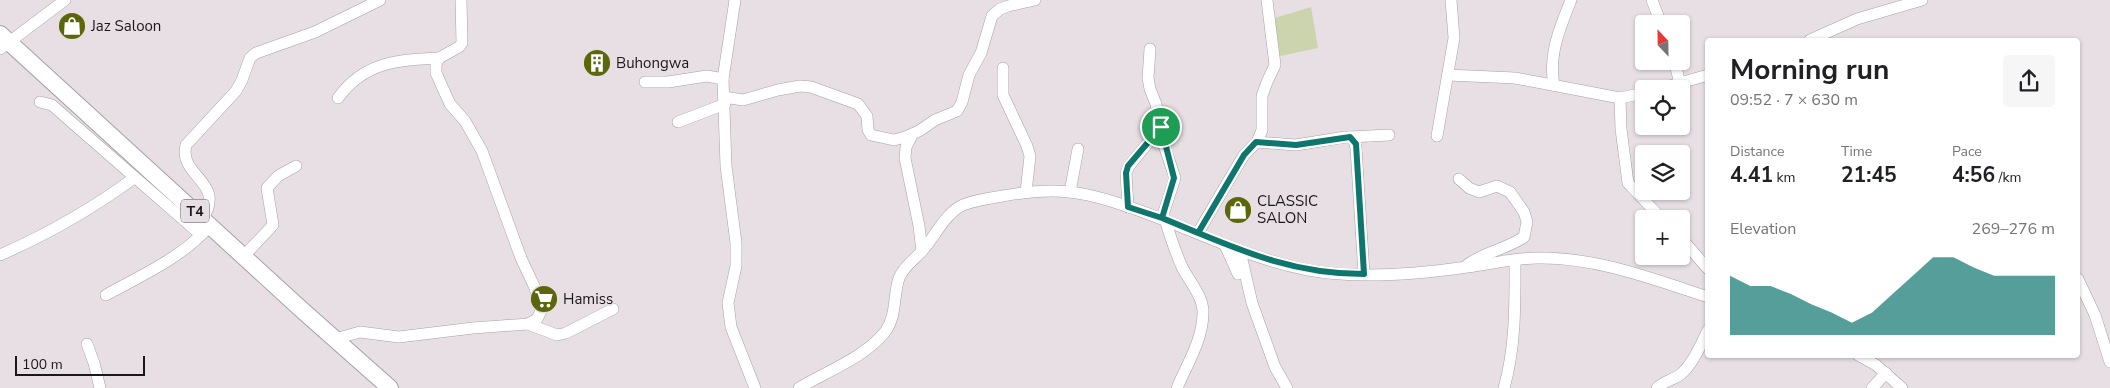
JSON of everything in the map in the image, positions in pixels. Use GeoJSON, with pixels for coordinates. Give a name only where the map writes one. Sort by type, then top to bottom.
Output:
{"type":"FeatureCollection","features":[{"type":"Feature","properties":{"kind":"highway","name":"T4"},"geometry":{"type":"LineString","coordinates":[[3,42],[205,226],[244,256],[390,388]]}},
{"type":"Feature","properties":{"kind":"street"},"geometry":{"type":"LineString","coordinates":[[3,42],[65,0]]}},
{"type":"Feature","properties":{"kind":"street"},"geometry":{"type":"LineString","coordinates":[[106,295],[171,258],[205,226],[210,204],[210,194],[186,160],[184,152],[186,145],[236,91],[250,58],[256,53],[323,28],[380,0]]}},
{"type":"Feature","properties":{"kind":"street"},"geometry":{"type":"LineString","coordinates":[[338,98],[347,85],[362,74],[382,64],[401,60],[439,58],[459,47],[462,43],[461,0]]}},
{"type":"Feature","properties":{"kind":"street"},"geometry":{"type":"LineString","coordinates":[[735,0],[723,79],[726,166],[736,243],[736,266],[728,303],[731,327],[755,388]]}},
{"type":"Feature","properties":{"kind":"street"},"geometry":{"type":"LineString","coordinates":[[678,122],[725,100],[743,100],[800,86],[811,87],[858,104],[867,116],[871,135],[894,140],[912,135],[935,120],[957,112],[962,102],[969,75],[981,53],[988,22],[1000,9],[1029,0]]}},
{"type":"Feature","properties":{"kind":"street"},"geometry":{"type":"LineString","coordinates":[[1198,233],[1244,155],[1256,142],[1262,130],[1262,96],[1275,65],[1267,0]]}},
{"type":"Feature","properties":{"kind":"street"},"geometry":{"type":"LineString","coordinates":[[1438,136],[1454,38],[1451,0]]}},
{"type":"Feature","properties":{"kind":"street"},"geometry":{"type":"LineString","coordinates":[[1554,85],[1551,70],[1552,58],[1571,0]]}},
{"type":"Feature","properties":{"kind":"street"},"geometry":{"type":"LineString","coordinates":[[1652,0],[1658,15]]}},
{"type":"Feature","properties":{"kind":"street"},"geometry":{"type":"LineString","coordinates":[[1819,38],[1832,35],[1857,19],[1922,0]]}},
{"type":"Feature","properties":{"kind":"street"},"geometry":{"type":"LineString","coordinates":[[1150,49],[1148,78],[1174,178],[1164,218],[1173,245],[1198,296],[1203,313],[1194,351],[1177,388]]}},
{"type":"Feature","properties":{"kind":"street"},"geometry":{"type":"LineString","coordinates":[[335,339],[360,332],[399,337],[473,328],[528,324],[537,319],[541,311],[535,288],[521,258],[482,151],[465,122],[450,104],[438,79],[435,68],[439,58]]}},
{"type":"Feature","properties":{"kind":"street"},"geometry":{"type":"LineString","coordinates":[[1003,68],[1001,91],[1030,156],[1026,192]]}},
{"type":"Feature","properties":{"kind":"street"},"geometry":{"type":"LineString","coordinates":[[1448,75],[1516,78],[1606,97],[1620,98],[1635,95]]}},
{"type":"Feature","properties":{"kind":"street"},"geometry":{"type":"LineString","coordinates":[[645,82],[668,82],[707,76],[723,79]]}},
{"type":"Feature","properties":{"kind":"street"},"geometry":{"type":"LineString","coordinates":[[1690,80],[1705,76]]}},
{"type":"Feature","properties":{"kind":"street"},"geometry":{"type":"LineString","coordinates":[[1620,98],[1621,129],[1628,183],[1654,210]]}},
{"type":"Feature","properties":{"kind":"street"},"geometry":{"type":"LineString","coordinates":[[40,102],[52,105],[134,178],[205,226]]}},
{"type":"Feature","properties":{"kind":"street"},"geometry":{"type":"LineString","coordinates":[[1128,207],[1126,173],[1128,166],[1161,127]]}},
{"type":"Feature","properties":{"kind":"street"},"geometry":{"type":"LineString","coordinates":[[912,135],[906,148],[905,158],[920,226],[922,251]]}},
{"type":"Feature","properties":{"kind":"street"},"geometry":{"type":"LineString","coordinates":[[1256,142],[1296,145],[1350,137],[1389,135]]}},
{"type":"Feature","properties":{"kind":"street"},"geometry":{"type":"LineString","coordinates":[[1350,137],[1356,144],[1364,274]]}},
{"type":"Feature","properties":{"kind":"street"},"geometry":{"type":"LineString","coordinates":[[1070,192],[1078,149]]}},
{"type":"Feature","properties":{"kind":"street"},"geometry":{"type":"LineString","coordinates":[[244,256],[273,225],[267,188],[278,176],[296,166]]}},
{"type":"Feature","properties":{"kind":"street"},"geometry":{"type":"LineString","coordinates":[[0,255],[58,228],[104,200],[134,178]]}},
{"type":"Feature","properties":{"kind":"street"},"geometry":{"type":"LineString","coordinates":[[1458,179],[1468,188],[1479,192],[1497,186],[1503,188],[1514,197],[1527,222],[1524,237],[1518,242],[1482,256],[1464,268]]}},
{"type":"Feature","properties":{"kind":"street"},"geometry":{"type":"LineString","coordinates":[[800,388],[838,368],[883,334],[893,316],[898,281],[902,271],[922,251],[959,207],[970,202],[1026,192],[1050,190],[1108,199],[1164,218],[1240,251],[1305,270],[1340,274],[1364,274],[1464,268],[1515,260],[1564,258],[1586,261],[1705,296]]}},
{"type":"Feature","properties":{"kind":"street"},"geometry":{"type":"LineString","coordinates":[[1226,245],[1238,274]]}},
{"type":"Feature","properties":{"kind":"street"},"geometry":{"type":"LineString","coordinates":[[1690,248],[1705,266]]}},
{"type":"Feature","properties":{"kind":"street"},"geometry":{"type":"LineString","coordinates":[[1240,251],[1252,303],[1275,367],[1287,388]]}},
{"type":"Feature","properties":{"kind":"street"},"geometry":{"type":"LineString","coordinates":[[1504,388],[1510,363],[1515,314],[1515,260]]}},
{"type":"Feature","properties":{"kind":"street"},"geometry":{"type":"LineString","coordinates":[[2080,283],[2095,315],[2109,355]]}},
{"type":"Feature","properties":{"kind":"street"},"geometry":{"type":"LineString","coordinates":[[528,324],[557,335],[566,333],[613,309]]}},
{"type":"Feature","properties":{"kind":"street"},"geometry":{"type":"LineString","coordinates":[[1658,388],[1664,382],[1682,373],[1699,349],[1705,336]]}},
{"type":"Feature","properties":{"kind":"street"},"geometry":{"type":"LineString","coordinates":[[87,344],[100,388]]}},
{"type":"Feature","properties":{"kind":"street"},"geometry":{"type":"LineString","coordinates":[[1864,358],[1886,373],[1902,388]]}},
{"type":"Feature","properties":{"kind":"street"},"geometry":{"type":"LineString","coordinates":[[1872,388],[1886,373]]}},
{"type":"Feature","properties":{"kind":"green space"},"geometry":{"type":"Polygon","coordinates":[[[1311,7],[1318,48],[1280,56],[1275,18],[1311,7]]]}},
{"type":"Feature","properties":{"kind":"place","name":"Jaz Saloon"},"geometry":{"type":"Point","coordinates":[72,26]}},
{"type":"Feature","properties":{"kind":"place","name":"Buhongwa"},"geometry":{"type":"Point","coordinates":[597,63]}},
{"type":"Feature","properties":{"kind":"place","name":"CLASSIC SALON"},"geometry":{"type":"Point","coordinates":[1238,210]}},
{"type":"Feature","properties":{"kind":"place","name":"Hamiss"},"geometry":{"type":"Point","coordinates":[544,299]}},
{"type":"Feature","properties":{"kind":"route"},"geometry":{"type":"LineString","coordinates":[[1161,127],[1128,166],[1126,173],[1128,207],[1162,218],[1198,233],[1244,155],[1256,142],[1296,145],[1345,136],[1350,137],[1356,144],[1364,274],[1324,273],[1259,258],[1240,251],[1162,218],[1174,178],[1173,169],[1164,145],[1161,127]]}}]}
